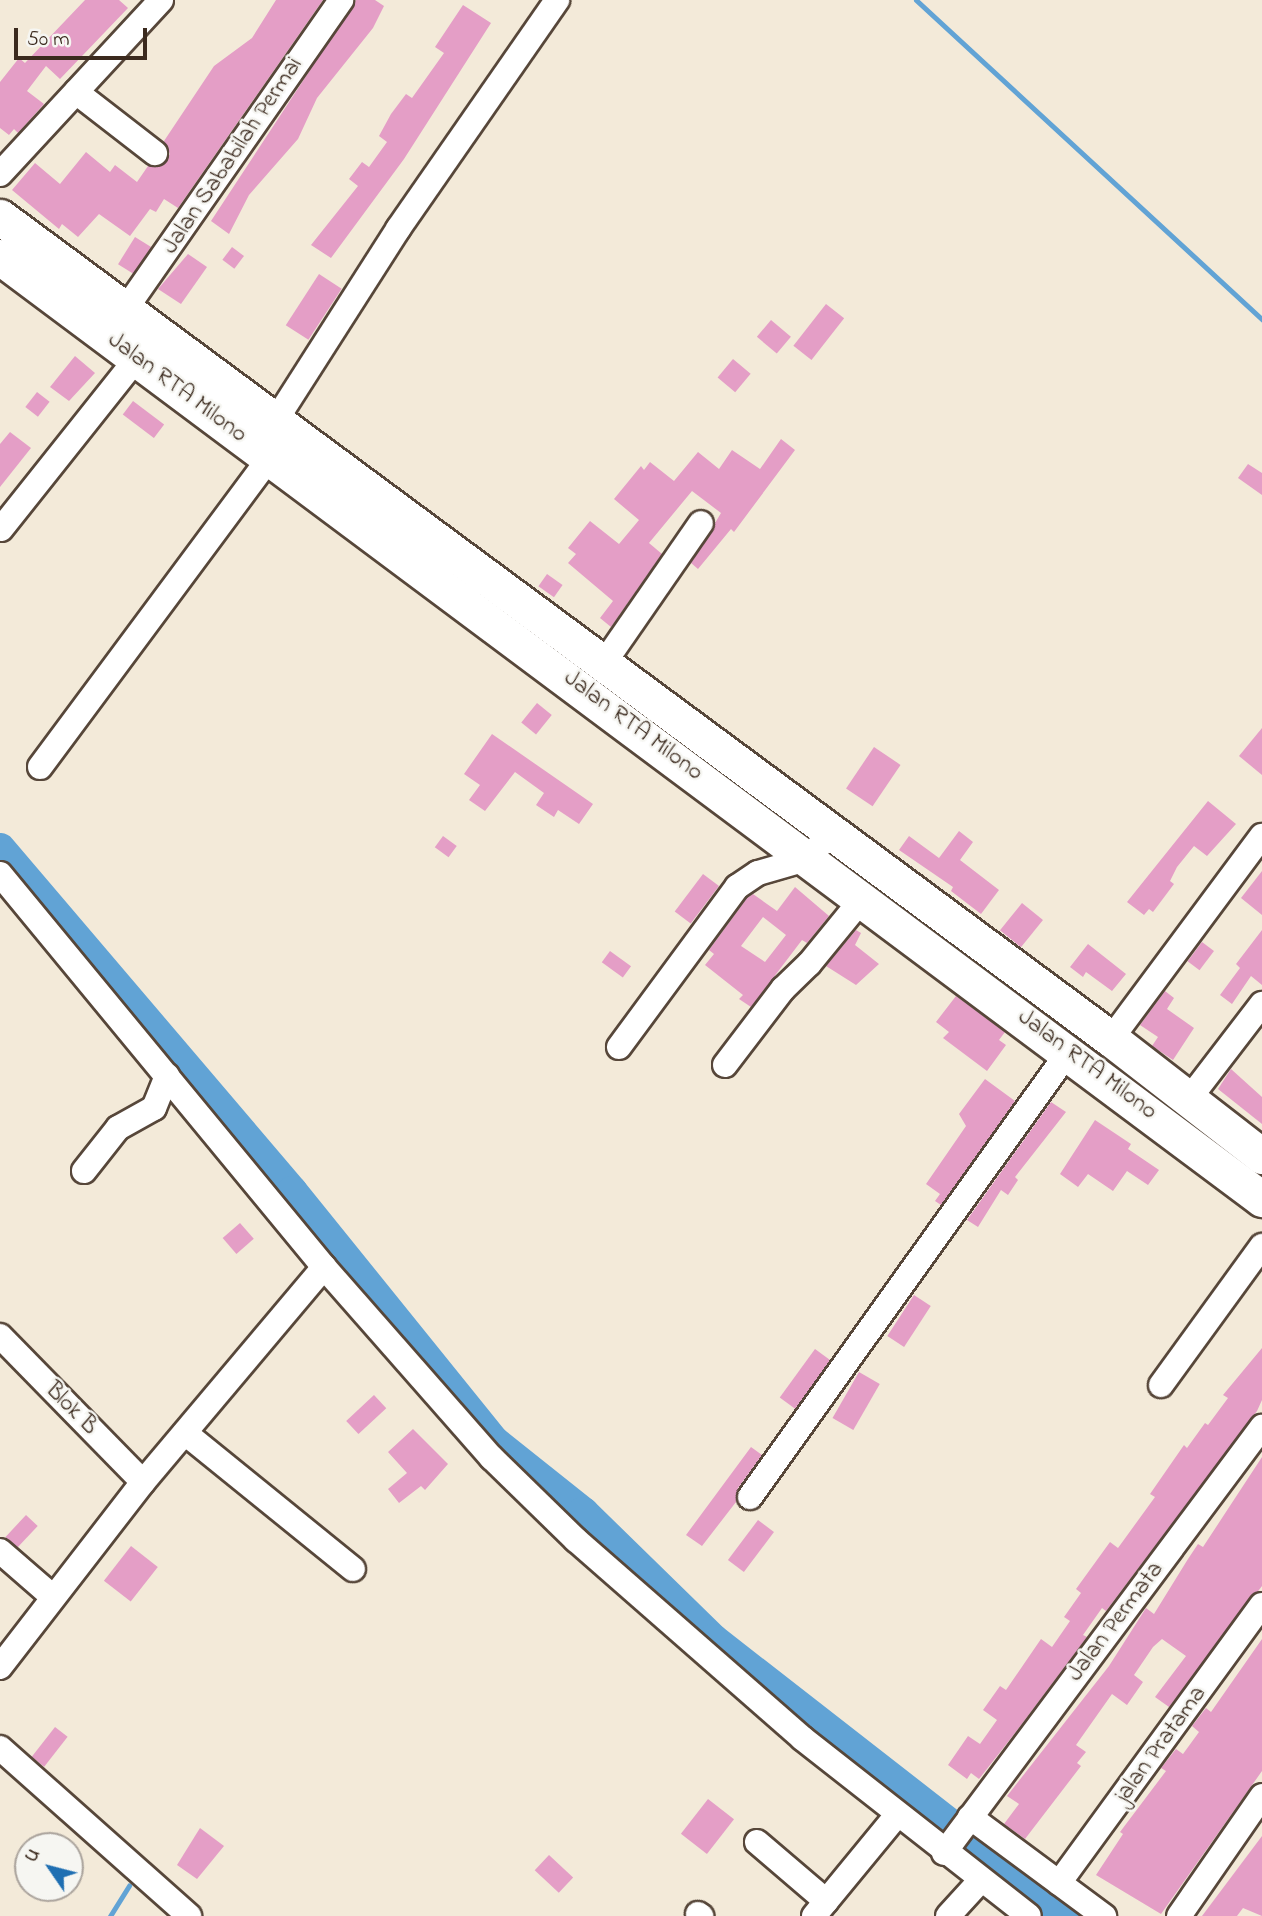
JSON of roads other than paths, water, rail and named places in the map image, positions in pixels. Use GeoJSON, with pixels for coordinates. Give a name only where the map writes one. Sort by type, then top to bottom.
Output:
{"type":"FeatureCollection","features":[{"type":"Feature","properties":{"kind":"highway","name":"Jalan RTA Milono"},"geometry":{"type":"LineString","coordinates":[[0,218],[125,310],[270,457],[1122,1062],[1189,1099],[1262,1156]]}},
{"type":"Feature","properties":{"kind":"highway","name":"Jalan RTA Milono"},"geometry":{"type":"LineString","coordinates":[[0,257],[137,358],[188,376],[276,420],[604,663],[820,845],[863,898],[1069,1051],[1122,1062],[1262,1199]]}},
{"type":"Feature","properties":{"kind":"street"},"geometry":{"type":"LineString","coordinates":[[0,174],[160,0]]}},
{"type":"Feature","properties":{"kind":"street","name":"Jalan Sababilah Permai"},"geometry":{"type":"LineString","coordinates":[[125,310],[341,0]]}},
{"type":"Feature","properties":{"kind":"street"},"geometry":{"type":"LineString","coordinates":[[276,420],[398,229],[557,0]]}},
{"type":"Feature","properties":{"kind":"street"},"geometry":{"type":"LineString","coordinates":[[76,92],[155,153]]}},
{"type":"Feature","properties":{"kind":"street"},"geometry":{"type":"LineString","coordinates":[[1,529],[137,358]]}},
{"type":"Feature","properties":{"kind":"street"},"geometry":{"type":"LineString","coordinates":[[40,767],[270,457]]}},
{"type":"Feature","properties":{"kind":"street"},"geometry":{"type":"LineString","coordinates":[[604,663],[701,523]]}},
{"type":"Feature","properties":{"kind":"street"},"geometry":{"type":"LineString","coordinates":[[1122,1062],[1262,836]]}},
{"type":"Feature","properties":{"kind":"street"},"geometry":{"type":"LineString","coordinates":[[619,1047],[737,887],[758,873],[820,845]]}},
{"type":"Feature","properties":{"kind":"street"},"geometry":{"type":"LineString","coordinates":[[1,877],[167,1074],[324,1267],[492,1458],[576,1540],[802,1738],[897,1815],[959,1833],[1059,1883],[1104,1916]]}},
{"type":"Feature","properties":{"kind":"street"},"geometry":{"type":"LineString","coordinates":[[725,1065],[783,989],[809,964],[863,898]]}},
{"type":"Feature","properties":{"kind":"street"},"geometry":{"type":"LineString","coordinates":[[1189,1099],[1262,1004]]}},
{"type":"Feature","properties":{"kind":"street"},"geometry":{"type":"LineString","coordinates":[[750,1497],[1069,1051]]}},
{"type":"Feature","properties":{"kind":"street"},"geometry":{"type":"LineString","coordinates":[[84,1171],[118,1128],[154,1108],[167,1074]]}},
{"type":"Feature","properties":{"kind":"street"},"geometry":{"type":"LineString","coordinates":[[1161,1385],[1262,1246]]}},
{"type":"Feature","properties":{"kind":"street"},"geometry":{"type":"LineString","coordinates":[[0,1667],[143,1482],[324,1267]]}},
{"type":"Feature","properties":{"kind":"street","name":"Blok B"},"geometry":{"type":"LineString","coordinates":[[0,1336],[143,1482]]}},
{"type":"Feature","properties":{"kind":"street","name":"Jalan Permata"},"geometry":{"type":"LineString","coordinates":[[959,1833],[1262,1427]]}},
{"type":"Feature","properties":{"kind":"street"},"geometry":{"type":"LineString","coordinates":[[185,1433],[353,1569]]}},
{"type":"Feature","properties":{"kind":"street"},"geometry":{"type":"LineString","coordinates":[[0,1551],[53,1597]]}},
{"type":"Feature","properties":{"kind":"street","name":"jalan Pratama"},"geometry":{"type":"LineString","coordinates":[[1059,1883],[1262,1605]]}},
{"type":"Feature","properties":{"kind":"street"},"geometry":{"type":"LineString","coordinates":[[0,1748],[189,1916]]}},
{"type":"Feature","properties":{"kind":"street"},"geometry":{"type":"LineString","coordinates":[[1179,1916],[1262,1796]]}},
{"type":"Feature","properties":{"kind":"street"},"geometry":{"type":"LineString","coordinates":[[757,1842],[820,1908],[897,1815]]}},
{"type":"Feature","properties":{"kind":"street"},"geometry":{"type":"LineString","coordinates":[[959,1833],[980,1881],[1029,1916]]}},
{"type":"Feature","properties":{"kind":"street"},"geometry":{"type":"LineString","coordinates":[[948,1916],[980,1881]]}},
{"type":"Feature","properties":{"kind":"waterway"},"geometry":{"type":"LineString","coordinates":[[916,0],[1262,319]]}},
{"type":"Feature","properties":{"kind":"waterway"},"geometry":{"type":"LineString","coordinates":[[0,849],[292,1192],[494,1442],[583,1513],[713,1640],[1068,1916]]}},
{"type":"Feature","properties":{"kind":"waterway"},"geometry":{"type":"LineString","coordinates":[[996,1880],[1006,1868]]}},
{"type":"Feature","properties":{"kind":"waterway"},"geometry":{"type":"LineString","coordinates":[[110,1916],[129,1886]]}}]}
